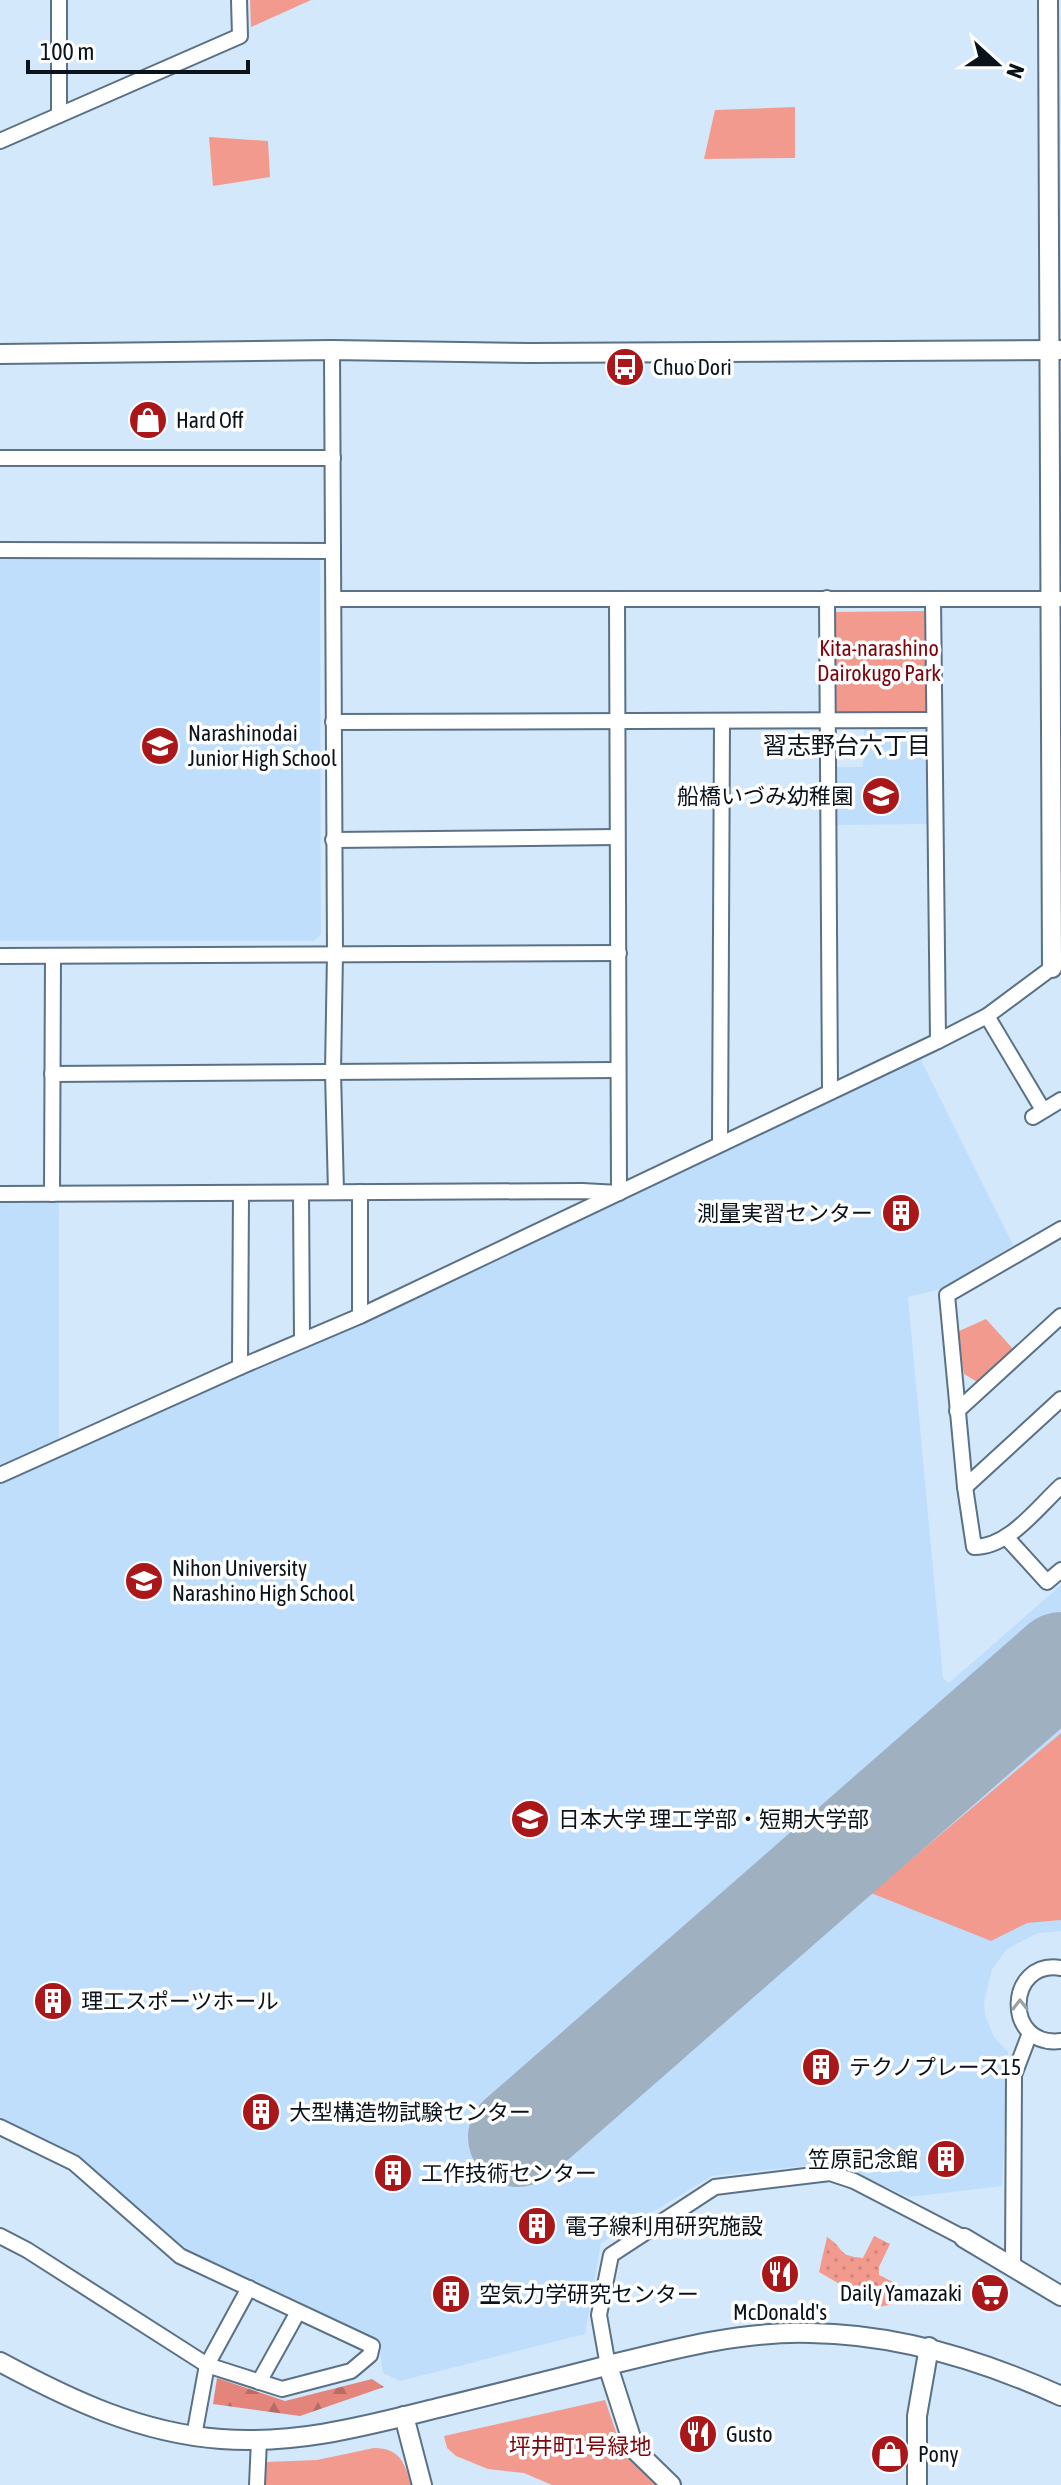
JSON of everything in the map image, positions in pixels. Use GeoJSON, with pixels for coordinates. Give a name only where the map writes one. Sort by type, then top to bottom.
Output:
{"type":"FeatureCollection","features":[{"type":"Feature","properties":{"kind":"street"},"geometry":{"type":"LineString","coordinates":[[59,0],[59,115]]}},
{"type":"Feature","properties":{"kind":"street"},"geometry":{"type":"LineString","coordinates":[[0,141],[240,36],[239,0]]}},
{"type":"Feature","properties":{"kind":"street"},"geometry":{"type":"LineString","coordinates":[[0,1475],[360,1316],[938,1041],[987,1016],[1056,964],[1055,209],[1048,0]]}},
{"type":"Feature","properties":{"kind":"street"},"geometry":{"type":"LineString","coordinates":[[0,354],[332,350],[531,353],[1055,350]]}},
{"type":"Feature","properties":{"kind":"street"},"geometry":{"type":"LineString","coordinates":[[332,350],[333,1072],[336,1192]]}},
{"type":"Feature","properties":{"kind":"street"},"geometry":{"type":"LineString","coordinates":[[0,458],[333,458]]}},
{"type":"Feature","properties":{"kind":"street"},"geometry":{"type":"LineString","coordinates":[[0,550],[333,551]]}},
{"type":"Feature","properties":{"kind":"street"},"geometry":{"type":"LineString","coordinates":[[827,598],[830,1091]]}},
{"type":"Feature","properties":{"kind":"street"},"geometry":{"type":"LineString","coordinates":[[334,599],[1055,599]]}},
{"type":"Feature","properties":{"kind":"street"},"geometry":{"type":"LineString","coordinates":[[617,599],[619,1193]]}},
{"type":"Feature","properties":{"kind":"street"},"geometry":{"type":"LineString","coordinates":[[933,599],[938,1041]]}},
{"type":"Feature","properties":{"kind":"street"},"geometry":{"type":"LineString","coordinates":[[333,722],[933,720]]}},
{"type":"Feature","properties":{"kind":"street"},"geometry":{"type":"LineString","coordinates":[[720,1143],[722,723]]}},
{"type":"Feature","properties":{"kind":"street"},"geometry":{"type":"LineString","coordinates":[[333,840],[617,837]]}},
{"type":"Feature","properties":{"kind":"street"},"geometry":{"type":"LineString","coordinates":[[0,956],[619,953]]}},
{"type":"Feature","properties":{"kind":"street"},"geometry":{"type":"LineString","coordinates":[[52,1194],[53,956]]}},
{"type":"Feature","properties":{"kind":"street"},"geometry":{"type":"LineString","coordinates":[[987,1016],[1038,1114],[1061,1100]]}},
{"type":"Feature","properties":{"kind":"street"},"geometry":{"type":"LineString","coordinates":[[52,1074],[618,1070]]}},
{"type":"Feature","properties":{"kind":"street"},"geometry":{"type":"LineString","coordinates":[[360,1192],[360,1316]]}},
{"type":"Feature","properties":{"kind":"street"},"geometry":{"type":"LineString","coordinates":[[240,1367],[241,1193]]}},
{"type":"Feature","properties":{"kind":"street"},"geometry":{"type":"LineString","coordinates":[[301,1193],[302,1340]]}},
{"type":"Feature","properties":{"kind":"street"},"geometry":{"type":"LineString","coordinates":[[0,1194],[619,1193]]}},
{"type":"Feature","properties":{"kind":"street"},"geometry":{"type":"LineString","coordinates":[[1061,1229],[947,1295],[965,1487],[974,1547],[989,1547],[1006,1537],[1061,1486]]}},
{"type":"Feature","properties":{"kind":"street"},"geometry":{"type":"LineString","coordinates":[[957,1411],[1061,1316]]}},
{"type":"Feature","properties":{"kind":"street"},"geometry":{"type":"LineString","coordinates":[[965,1487],[1061,1399]]}},
{"type":"Feature","properties":{"kind":"street"},"geometry":{"type":"LineString","coordinates":[[1006,1537],[1047,1582],[1061,1570]]}},
{"type":"Feature","properties":{"kind":"street"},"geometry":{"type":"LineString","coordinates":[[1061,1968],[1040,1969],[1029,1977],[1019,1993],[1021,2023],[1030,2033],[1052,2042],[1061,2041]]}},
{"type":"Feature","properties":{"kind":"street"},"geometry":{"type":"LineString","coordinates":[[1013,2266],[1014,2075],[1030,2033]]}},
{"type":"Feature","properties":{"kind":"street"},"geometry":{"type":"LineString","coordinates":[[0,2127],[74,2163],[180,2256],[372,2346],[370,2355],[351,2371],[282,2389],[259,2382],[207,2365],[0,2236]]}},
{"type":"Feature","properties":{"kind":"street"},"geometry":{"type":"LineString","coordinates":[[671,2485],[635,2450],[608,2366],[599,2315],[611,2255],[715,2187],[830,2173],[854,2181],[964,2238],[1061,2296]]}},
{"type":"Feature","properties":{"kind":"street"},"geometry":{"type":"LineString","coordinates":[[194,2436],[207,2365],[249,2288]]}},
{"type":"Feature","properties":{"kind":"street"},"geometry":{"type":"LineString","coordinates":[[259,2382],[298,2312]]}},
{"type":"Feature","properties":{"kind":"street"},"geometry":{"type":"LineString","coordinates":[[0,2362],[89,2407],[136,2423],[194,2436],[259,2440],[315,2437],[698,2343],[774,2334],[859,2337],[929,2347],[1026,2380],[1061,2396]]}},
{"type":"Feature","properties":{"kind":"street"},"geometry":{"type":"LineString","coordinates":[[917,2485],[917,2416],[929,2347]]}},
{"type":"Feature","properties":{"kind":"street"},"geometry":{"type":"LineString","coordinates":[[404,2416],[422,2485]]}},
{"type":"Feature","properties":{"kind":"street"},"geometry":{"type":"LineString","coordinates":[[257,2485],[259,2440]]}},
{"type":"Feature","properties":{"kind":"shaded area","name":"Narashinodai Junior High School"},"geometry":{"type":"Polygon","coordinates":[[[0,558],[320,558],[321,934],[314,941],[0,941],[0,558]]]}},
{"type":"Feature","properties":{"kind":"shaded area","name":"船橋いづみ幼稚園"},"geometry":{"type":"Polygon","coordinates":[[[923,727],[927,732],[927,824],[836,825],[835,767],[863,767],[864,728],[923,727]]]}},
{"type":"Feature","properties":{"kind":"shaded area","name":"日本大学 理工学部・短期大学部"},"geometry":{"type":"Polygon","coordinates":[[[919,1056],[1013,1245],[945,1288],[908,1297],[943,1678],[949,1683],[1061,1585],[1061,1931],[1038,1933],[1007,1949],[992,1969],[984,2003],[985,2015],[994,2037],[1008,2052],[1002,2186],[909,2197],[832,2163],[712,2176],[601,2243],[585,2334],[400,2381],[383,2373],[379,2344],[185,2251],[74,2156],[0,2121],[0,1484],[621,1199],[919,1056]]]}},
{"type":"Feature","properties":{"kind":"shaded area"},"geometry":{"type":"Polygon","coordinates":[[[0,1199],[59,1200],[59,1442],[0,1468],[0,1199]]]}},
{"type":"Feature","properties":{"kind":"green space"},"geometry":{"type":"Polygon","coordinates":[[[250,0],[311,0],[251,27],[250,0]]]}},
{"type":"Feature","properties":{"kind":"green space"},"geometry":{"type":"Polygon","coordinates":[[[795,107],[795,158],[704,159],[715,110],[795,107]]]}},
{"type":"Feature","properties":{"kind":"green space"},"geometry":{"type":"Polygon","coordinates":[[[209,137],[268,141],[270,177],[213,186],[209,137]]]}},
{"type":"Feature","properties":{"kind":"green space","name":"Kita-narashino Dairokugo Park"},"geometry":{"type":"Polygon","coordinates":[[[926,611],[926,710],[921,714],[836,714],[832,710],[831,612],[926,611]]]}},
{"type":"Feature","properties":{"kind":"green space"},"geometry":{"type":"Polygon","coordinates":[[[986,1319],[1014,1350],[979,1383],[964,1374],[957,1332],[986,1319]]]}},
{"type":"Feature","properties":{"kind":"green space"},"geometry":{"type":"Polygon","coordinates":[[[1061,1733],[1061,1920],[1027,1923],[991,1941],[871,1893],[1061,1733]]]}},
{"type":"Feature","properties":{"kind":"green space"},"geometry":{"type":"Polygon","coordinates":[[[874,2236],[890,2244],[879,2267],[879,2275],[899,2285],[907,2293],[893,2304],[879,2307],[819,2272],[827,2237],[845,2254],[863,2258],[874,2236]]]}},
{"type":"Feature","properties":{"kind":"green space"},"geometry":{"type":"Polygon","coordinates":[[[217,2378],[285,2401],[372,2379],[384,2387],[300,2416],[213,2404],[217,2378]]]}},
{"type":"Feature","properties":{"kind":"green space","name":"坪井町1号緑地"},"geometry":{"type":"Polygon","coordinates":[[[605,2400],[623,2452],[656,2485],[552,2485],[524,2473],[488,2469],[456,2456],[447,2448],[444,2436],[605,2400]]]}},
{"type":"Feature","properties":{"kind":"green space"},"geometry":{"type":"Polygon","coordinates":[[[374,2448],[390,2451],[400,2458],[411,2485],[265,2485],[266,2462],[317,2460],[374,2448]]]}},
{"type":"Feature","properties":{"kind":"runway"},"geometry":{"type":"LineString","coordinates":[[518,2137],[1061,1662]]}},
{"type":"Feature","properties":{"kind":"place","name":"Chuo Dori"},"geometry":{"type":"Point","coordinates":[625,367]}},
{"type":"Feature","properties":{"kind":"place","name":"Hard Off"},"geometry":{"type":"Point","coordinates":[148,420]}},
{"type":"Feature","properties":{"kind":"place","name":"Narashinodai Junior High School"},"geometry":{"type":"Point","coordinates":[160,746]}},
{"type":"Feature","properties":{"kind":"place","name":"船橋いづみ幼稚園"},"geometry":{"type":"Point","coordinates":[881,796]}},
{"type":"Feature","properties":{"kind":"place","name":"測量実習センター"},"geometry":{"type":"Point","coordinates":[901,1213]}},
{"type":"Feature","properties":{"kind":"place","name":"Nihon University Narashino High School"},"geometry":{"type":"Point","coordinates":[144,1581]}},
{"type":"Feature","properties":{"kind":"place","name":"日本大学 理工学部・短期大学部"},"geometry":{"type":"Point","coordinates":[530,1819]}},
{"type":"Feature","properties":{"kind":"place","name":"理工スポーツホール"},"geometry":{"type":"Point","coordinates":[53,2001]}},
{"type":"Feature","properties":{"kind":"place","name":"テクノプレース15"},"geometry":{"type":"Point","coordinates":[821,2067]}},
{"type":"Feature","properties":{"kind":"place","name":"大型構造物試験センター"},"geometry":{"type":"Point","coordinates":[261,2112]}},
{"type":"Feature","properties":{"kind":"place","name":"笠原記念館"},"geometry":{"type":"Point","coordinates":[946,2159]}},
{"type":"Feature","properties":{"kind":"place","name":"工作技術センター"},"geometry":{"type":"Point","coordinates":[393,2173]}},
{"type":"Feature","properties":{"kind":"place","name":"電子線利用研究施設"},"geometry":{"type":"Point","coordinates":[537,2226]}},
{"type":"Feature","properties":{"kind":"place","name":"McDonald's"},"geometry":{"type":"Point","coordinates":[780,2274]}},
{"type":"Feature","properties":{"kind":"place","name":"Daily Yamazaki"},"geometry":{"type":"Point","coordinates":[990,2293]}},
{"type":"Feature","properties":{"kind":"place","name":"空気力学研究センター"},"geometry":{"type":"Point","coordinates":[451,2294]}},
{"type":"Feature","properties":{"kind":"place","name":"Gusto"},"geometry":{"type":"Point","coordinates":[698,2434]}},
{"type":"Feature","properties":{"kind":"place","name":"Pony"},"geometry":{"type":"Point","coordinates":[890,2454]}},
{"type":"Feature","properties":{"kind":"district","name":"習志野台六丁目"},"geometry":{"type":"Point","coordinates":[847,745]}}]}
